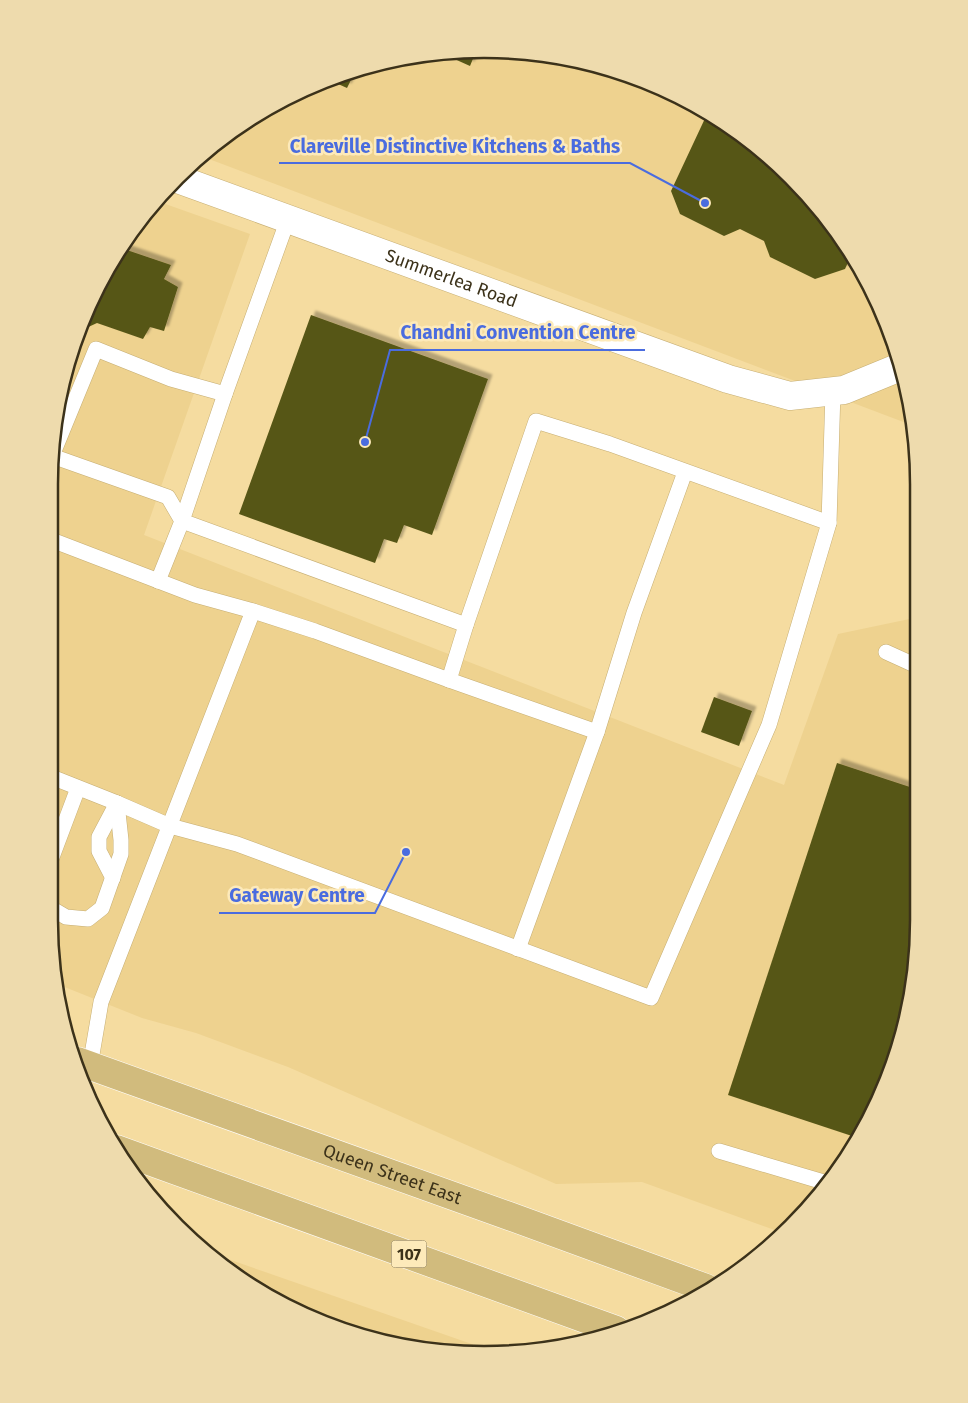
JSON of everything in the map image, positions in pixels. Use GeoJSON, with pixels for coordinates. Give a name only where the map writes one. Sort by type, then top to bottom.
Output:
{"type":"FeatureCollection","features":[{"type":"Feature","properties":{"kind":"main road","name":"Queen Street East"},"geometry":{"type":"LineString","coordinates":[[84,1064],[700,1286]]}},
{"type":"Feature","properties":{"kind":"main road","name":"107"},"geometry":{"type":"LineString","coordinates":[[127,1152],[608,1327]]}},
{"type":"Feature","properties":{"kind":"street","name":"Summerlea Road"},"geometry":{"type":"LineString","coordinates":[[183,181],[728,379],[790,396],[844,390],[895,369]]}},
{"type":"Feature","properties":{"kind":"lane"},"geometry":{"type":"LineString","coordinates":[[158,581],[182,521],[288,218]]}},
{"type":"Feature","properties":{"kind":"lane"},"geometry":{"type":"LineString","coordinates":[[60,436],[96,349],[171,379],[225,394]]}},
{"type":"Feature","properties":{"kind":"lane"},"geometry":{"type":"LineString","coordinates":[[58,780],[170,826],[237,844],[651,998],[769,725],[829,523],[833,392]]}},
{"type":"Feature","properties":{"kind":"lane"},"geometry":{"type":"LineString","coordinates":[[449,680],[536,421],[610,444],[829,523]]}},
{"type":"Feature","properties":{"kind":"lane"},"geometry":{"type":"LineString","coordinates":[[58,458],[168,497],[182,521],[466,625]]}},
{"type":"Feature","properties":{"kind":"lane"},"geometry":{"type":"LineString","coordinates":[[518,949],[597,732],[634,612],[685,472]]}},
{"type":"Feature","properties":{"kind":"lane"},"geometry":{"type":"LineString","coordinates":[[58,542],[195,595],[315,631],[597,732]]}},
{"type":"Feature","properties":{"kind":"lane"},"geometry":{"type":"LineString","coordinates":[[84,1064],[101,1002],[253,611]]}},
{"type":"Feature","properties":{"kind":"lane"},"geometry":{"type":"LineString","coordinates":[[886,652],[910,663]]}},
{"type":"Feature","properties":{"kind":"lane"},"geometry":{"type":"LineString","coordinates":[[58,841],[78,788]]}},
{"type":"Feature","properties":{"kind":"lane"},"geometry":{"type":"LineString","coordinates":[[58,913],[66,917],[88,919],[102,908],[121,854],[116,803]]}},
{"type":"Feature","properties":{"kind":"lane"},"geometry":{"type":"LineString","coordinates":[[113,878],[99,851],[99,837],[116,803]]}},
{"type":"Feature","properties":{"kind":"lane"},"geometry":{"type":"LineString","coordinates":[[719,1151],[820,1181]]}},
{"type":"Feature","properties":{"kind":"shaded area"},"geometry":{"type":"Polygon","coordinates":[[[456,58],[512,58],[567,66],[621,80],[673,101],[721,129],[765,163],[805,203],[839,247],[867,295],[888,347],[896,374],[906,423],[208,159],[247,129],[295,101],[347,80],[401,66],[456,58]]]}},
{"type":"Feature","properties":{"kind":"shaded area"},"geometry":{"type":"Polygon","coordinates":[[[163,203],[250,234],[144,535],[784,785],[838,634],[910,619],[910,947],[902,1002],[888,1056],[867,1108],[839,1156],[822,1179],[776,1230],[642,1182],[556,1184],[288,1067],[196,1033],[142,1018],[63,986],[61,975],[58,947],[58,456],[61,428],[72,374],[90,321],[101,295],[129,247],[163,203]]]}},
{"type":"Feature","properties":{"kind":"shaded area"},"geometry":{"type":"Polygon","coordinates":[[[226,1258],[477,1346],[428,1342],[374,1331],[347,1323],[295,1302],[247,1274],[226,1258]]]}},
{"type":"Feature","properties":{"kind":"building"},"geometry":{"type":"Polygon","coordinates":[[[453,58],[473,58],[470,66],[453,58]]]}},
{"type":"Feature","properties":{"kind":"building"},"geometry":{"type":"Polygon","coordinates":[[[352,79],[347,88],[337,84],[352,79]]]}},
{"type":"Feature","properties":{"kind":"building"},"geometry":{"type":"Polygon","coordinates":[[[705,119],[744,146],[786,182],[822,224],[848,262],[845,269],[815,279],[770,257],[764,241],[740,229],[724,236],[680,214],[671,191],[705,119]]]}},
{"type":"Feature","properties":{"kind":"building"},"geometry":{"type":"Polygon","coordinates":[[[127,250],[171,265],[164,279],[178,287],[164,331],[150,327],[143,339],[97,323],[88,327],[101,295],[127,250]]]}},
{"type":"Feature","properties":{"kind":"building"},"geometry":{"type":"Polygon","coordinates":[[[311,315],[488,379],[432,535],[404,525],[397,543],[384,539],[375,563],[239,514],[311,315]]]}},
{"type":"Feature","properties":{"kind":"building"},"geometry":{"type":"Polygon","coordinates":[[[714,697],[752,711],[739,746],[701,732],[714,697]]]}},
{"type":"Feature","properties":{"kind":"building"},"geometry":{"type":"Polygon","coordinates":[[[837,763],[910,787],[910,947],[907,975],[896,1029],[888,1056],[867,1108],[851,1136],[728,1095],[837,763]]]}},
{"type":"Feature","properties":{"kind":"place","name":"Clareville Distinctive Kitchens & Baths"},"geometry":{"type":"Point","coordinates":[705,203]}},
{"type":"Feature","properties":{"kind":"place","name":"Chandni Convention Centre"},"geometry":{"type":"Point","coordinates":[365,442]}},
{"type":"Feature","properties":{"kind":"place","name":"Gateway Centre"},"geometry":{"type":"Point","coordinates":[406,852]}}]}
